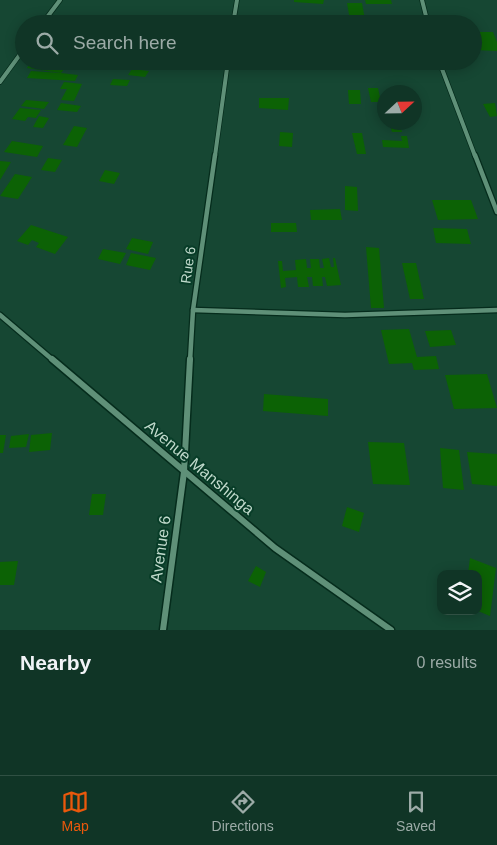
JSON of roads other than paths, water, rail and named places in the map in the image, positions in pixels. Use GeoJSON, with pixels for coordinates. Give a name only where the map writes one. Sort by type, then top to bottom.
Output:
{"type":"FeatureCollection","features":[{"type":"Feature","properties":{"kind":"street"},"geometry":{"type":"LineString","coordinates":[[49,15],[60,0]]}},
{"type":"Feature","properties":{"kind":"street"},"geometry":{"type":"LineString","coordinates":[[235,15],[237,0]]}},
{"type":"Feature","properties":{"kind":"street"},"geometry":{"type":"LineString","coordinates":[[422,0],[426,15]]}},
{"type":"Feature","properties":{"kind":"street"},"geometry":{"type":"LineString","coordinates":[[0,82],[15,61]]}},
{"type":"Feature","properties":{"kind":"street","name":"Rue 6"},"geometry":{"type":"LineString","coordinates":[[184,472],[193,310],[227,70]]}},
{"type":"Feature","properties":{"kind":"street"},"geometry":{"type":"LineString","coordinates":[[442,70],[497,212]]}},
{"type":"Feature","properties":{"kind":"street"},"geometry":{"type":"LineString","coordinates":[[193,310],[266,315],[412,315],[497,310]]}},
{"type":"Feature","properties":{"kind":"street","name":"Avenue Manshinga"},"geometry":{"type":"LineString","coordinates":[[0,315],[274,548],[391,630]]}},
{"type":"Feature","properties":{"kind":"street","name":"Avenue 6"},"geometry":{"type":"LineString","coordinates":[[163,630],[184,472]]}}]}
